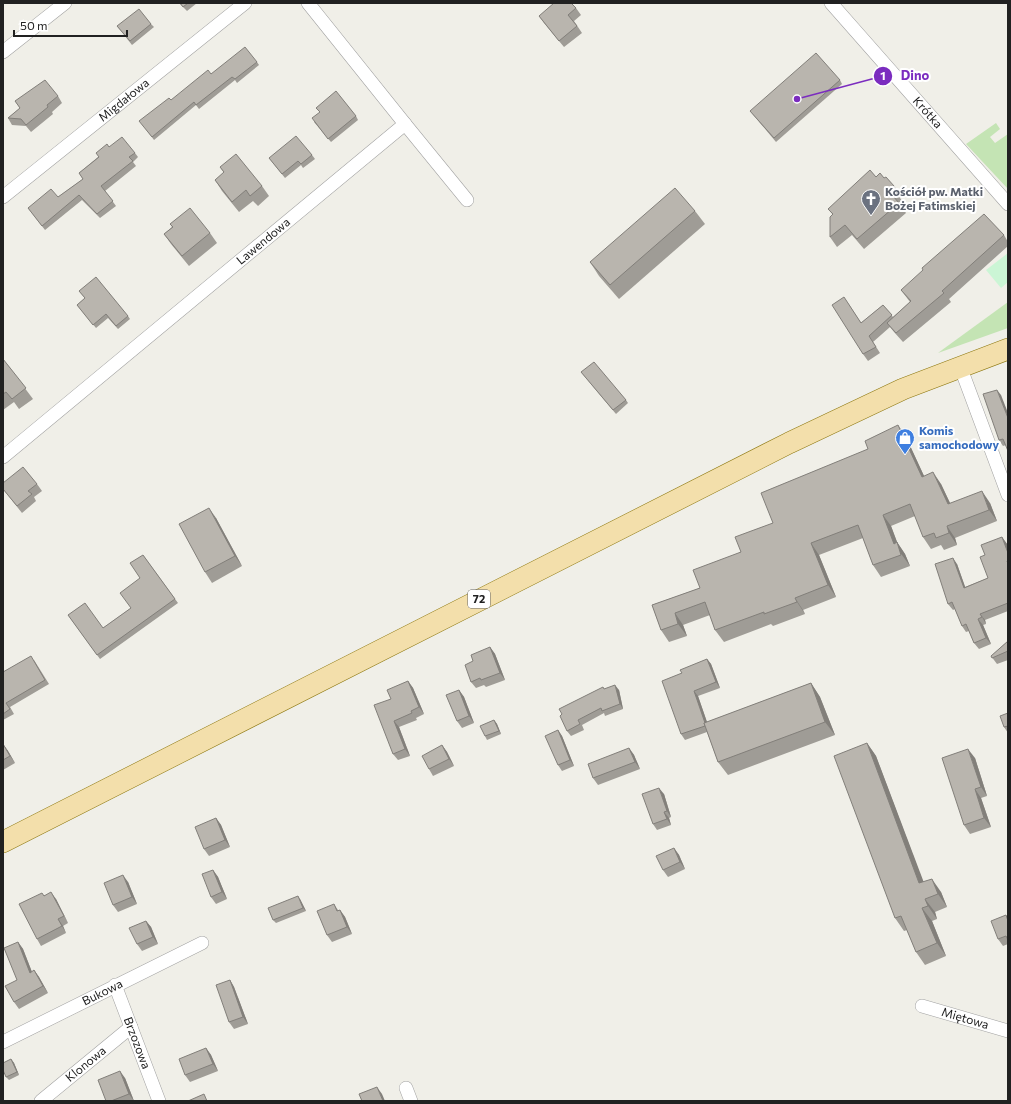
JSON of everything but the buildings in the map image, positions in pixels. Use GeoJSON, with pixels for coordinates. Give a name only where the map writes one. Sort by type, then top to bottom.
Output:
{"type":"FeatureCollection","features":[{"type":"Feature","properties":{"kind":"main road","name":"72"},"geometry":{"type":"LineString","coordinates":[[3,842],[692,490],[867,406],[960,366],[1008,349]]}},
{"type":"Feature","properties":{"kind":"street"},"geometry":{"type":"LineString","coordinates":[[3,52],[65,3]]}},
{"type":"Feature","properties":{"kind":"street","name":"Migdałowa"},"geometry":{"type":"LineString","coordinates":[[3,197],[245,3]]}},
{"type":"Feature","properties":{"kind":"street"},"geometry":{"type":"LineString","coordinates":[[308,3],[467,200]]}},
{"type":"Feature","properties":{"kind":"street","name":"Krótka"},"geometry":{"type":"LineString","coordinates":[[831,3],[1008,204]]}},
{"type":"Feature","properties":{"kind":"street","name":"Lawendowa"},"geometry":{"type":"LineString","coordinates":[[3,457],[405,124]]}},
{"type":"Feature","properties":{"kind":"street"},"geometry":{"type":"LineString","coordinates":[[960,366],[1008,495]]}},
{"type":"Feature","properties":{"kind":"street","name":"Bukowa"},"geometry":{"type":"LineString","coordinates":[[3,1042],[202,943]]}},
{"type":"Feature","properties":{"kind":"street","name":"Brzozowa"},"geometry":{"type":"LineString","coordinates":[[115,986],[159,1101]]}},
{"type":"Feature","properties":{"kind":"street","name":"Miętowa"},"geometry":{"type":"LineString","coordinates":[[922,1006],[1008,1031]]}},
{"type":"Feature","properties":{"kind":"street","name":"Klonowa"},"geometry":{"type":"LineString","coordinates":[[41,1101],[131,1027]]}},
{"type":"Feature","properties":{"kind":"street"},"geometry":{"type":"LineString","coordinates":[[406,1088],[411,1101]]}},
{"type":"Feature","properties":{"kind":"green space"},"geometry":{"type":"Polygon","coordinates":[[[996,123],[1000,129],[990,137],[995,143],[1008,134],[1008,189],[966,144],[996,123]]]}},
{"type":"Feature","properties":{"kind":"green space"},"geometry":{"type":"Polygon","coordinates":[[[1008,253],[1008,282],[1001,288],[986,270],[1008,253]]]}},
{"type":"Feature","properties":{"kind":"green space"},"geometry":{"type":"Polygon","coordinates":[[[1008,302],[1008,328],[938,353],[942,350],[1008,302]]]}},
{"type":"Feature","properties":{"kind":"place","name":"Dino"},"geometry":{"type":"Point","coordinates":[797,99]}},
{"type":"Feature","properties":{"kind":"place","name":"Kościół pw. Matki Bożej Fatimskiej"},"geometry":{"type":"Point","coordinates":[871,216]}},
{"type":"Feature","properties":{"kind":"place","name":"Komis samochodowy"},"geometry":{"type":"Point","coordinates":[905,455]}}]}
